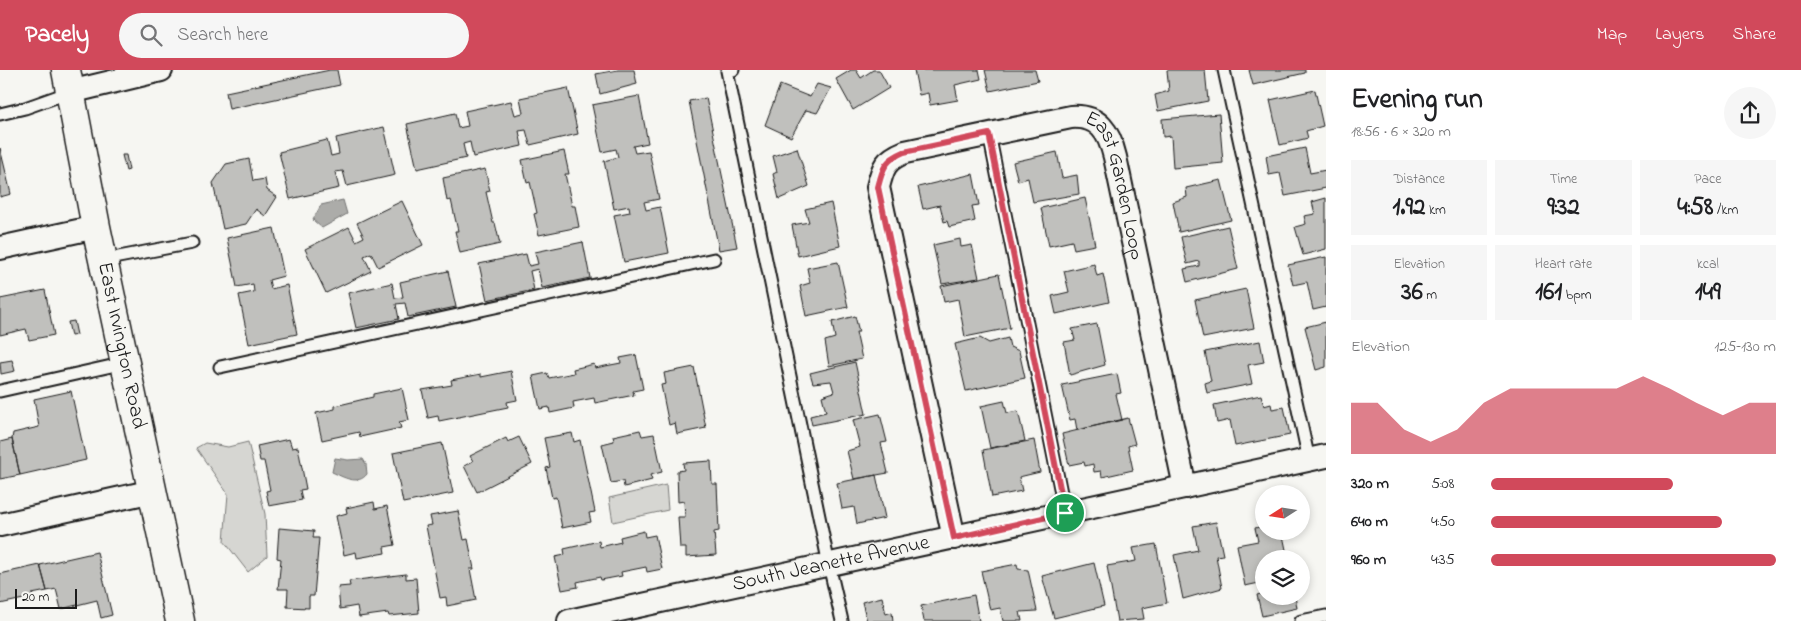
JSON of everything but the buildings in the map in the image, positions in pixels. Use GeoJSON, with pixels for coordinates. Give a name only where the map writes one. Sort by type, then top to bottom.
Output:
{"type":"FeatureCollection","features":[{"type":"Feature","properties":{"kind":"main road","name":"East Irvington Road"},"geometry":{"type":"LineString","coordinates":[[68,81],[96,227],[153,491],[177,619]]}},
{"type":"Feature","properties":{"kind":"street"},"geometry":{"type":"LineString","coordinates":[[68,81],[161,70]]}},
{"type":"Feature","properties":{"kind":"street","name":"East Garden Loop"},"geometry":{"type":"LineString","coordinates":[[954,538],[880,200],[875,165],[886,164],[892,157],[904,152],[1071,117],[1099,114],[1115,157],[1185,487]]}},
{"type":"Feature","properties":{"kind":"street"},"geometry":{"type":"LineString","coordinates":[[0,248],[96,227]]}},
{"type":"Feature","properties":{"kind":"street","name":"South Jeanette Avenue"},"geometry":{"type":"LineString","coordinates":[[569,621],[1317,458]]}},
{"type":"Feature","properties":{"kind":"street"},"geometry":{"type":"LineString","coordinates":[[0,525],[153,491]]}},
{"type":"Feature","properties":{"kind":"lane"},"geometry":{"type":"LineString","coordinates":[[733,70],[727,71],[842,621]]}},
{"type":"Feature","properties":{"kind":"lane"},"geometry":{"type":"LineString","coordinates":[[1224,70],[1317,458]]}},
{"type":"Feature","properties":{"kind":"lane"},"geometry":{"type":"LineString","coordinates":[[0,114],[25,108],[68,81]]}},
{"type":"Feature","properties":{"kind":"lane"},"geometry":{"type":"LineString","coordinates":[[989,134],[1065,513]]}},
{"type":"Feature","properties":{"kind":"lane"},"geometry":{"type":"LineString","coordinates":[[103,260],[192,243]]}},
{"type":"Feature","properties":{"kind":"lane"},"geometry":{"type":"LineString","coordinates":[[220,367],[714,259]]}},
{"type":"Feature","properties":{"kind":"lane"},"geometry":{"type":"LineString","coordinates":[[0,392],[126,362]]}},
{"type":"Feature","properties":{"kind":"lane"},"geometry":{"type":"LineString","coordinates":[[1301,621],[1326,616]]}},
{"type":"Feature","properties":{"kind":"shaded area"},"geometry":{"type":"Polygon","coordinates":[[[343,200],[347,214],[322,228],[313,220],[321,205],[343,200]]]}},
{"type":"Feature","properties":{"kind":"shaded area"},"geometry":{"type":"Polygon","coordinates":[[[248,442],[265,514],[267,556],[248,572],[224,541],[228,494],[196,448],[205,443],[228,447],[248,442]]]}},
{"type":"Feature","properties":{"kind":"shaded area"},"geometry":{"type":"Polygon","coordinates":[[[335,458],[348,460],[363,459],[366,464],[367,474],[363,478],[355,480],[332,472],[335,458]]]}},
{"type":"Feature","properties":{"kind":"shaded area"},"geometry":{"type":"Polygon","coordinates":[[[666,485],[668,510],[613,522],[609,498],[666,485]]]}},
{"type":"Feature","properties":{"kind":"route"},"geometry":{"type":"LineString","coordinates":[[989,134],[1065,513],[954,538],[880,200],[878,187],[881,174],[892,157],[904,152],[989,134]]}}]}
